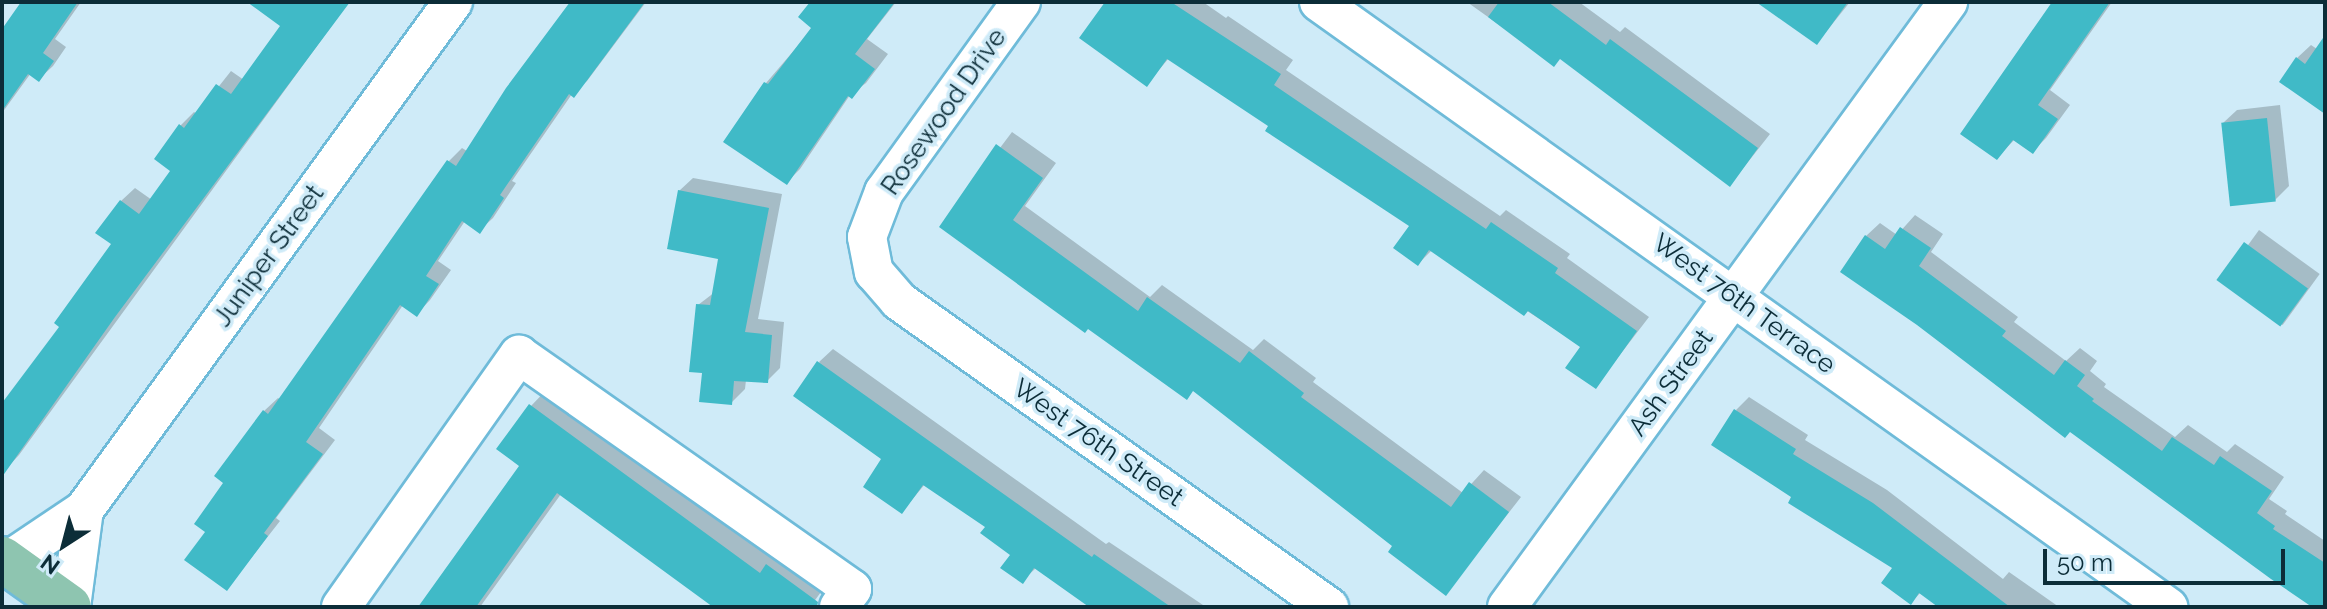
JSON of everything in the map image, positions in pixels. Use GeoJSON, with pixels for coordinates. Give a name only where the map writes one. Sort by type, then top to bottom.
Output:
{"type":"FeatureCollection","features":[{"type":"Feature","properties":{"kind":"main road"},"geometry":{"type":"LineString","coordinates":[[3,562],[70,607]]}},
{"type":"Feature","properties":{"kind":"street","name":"Juniper Street"},"geometry":{"type":"LineString","coordinates":[[3,562],[84,510],[453,2]]}},
{"type":"Feature","properties":{"kind":"street","name":"Rosewood Drive"},"geometry":{"type":"LineString","coordinates":[[874,272],[867,237],[884,192],[1021,2]]}},
{"type":"Feature","properties":{"kind":"street","name":"West 76th Terrace"},"geometry":{"type":"LineString","coordinates":[[1319,2],[2168,607]]}},
{"type":"Feature","properties":{"kind":"street","name":"Ash Street"},"geometry":{"type":"LineString","coordinates":[[1507,607],[1948,2]]}},
{"type":"Feature","properties":{"kind":"street","name":"West 76th Street"},"geometry":{"type":"LineString","coordinates":[[874,272],[899,301],[1329,607]]}},
{"type":"Feature","properties":{"kind":"street"},"geometry":{"type":"LineString","coordinates":[[341,607],[519,355],[852,589],[839,607]]}},
{"type":"Feature","properties":{"kind":"street","name":"Juniper Street"},"geometry":{"type":"LineString","coordinates":[[70,607],[84,510]]}},
{"type":"Feature","properties":{"kind":"building"},"geometry":{"type":"Polygon","coordinates":[[[21,2],[78,2],[43,53],[54,61],[39,82],[28,74],[2,111],[2,29],[21,2]]]}},
{"type":"Feature","properties":{"kind":"building"},"geometry":{"type":"Polygon","coordinates":[[[247,2],[350,2],[115,317],[2,477],[2,403],[59,327],[54,323],[111,244],[95,233],[120,200],[139,214],[170,171],[154,159],[179,124],[184,128],[216,84],[231,94],[280,26],[247,2]]]}},
{"type":"Feature","properties":{"kind":"building"},"geometry":{"type":"Polygon","coordinates":[[[570,2],[645,2],[574,98],[569,94],[500,195],[504,198],[480,234],[462,221],[426,276],[439,284],[417,317],[400,305],[306,442],[323,454],[264,533],[268,536],[227,591],[184,560],[205,532],[194,524],[223,483],[214,476],[263,410],[268,414],[447,160],[456,166],[506,88],[570,2]]]}},
{"type":"Feature","properties":{"kind":"building"},"geometry":{"type":"Polygon","coordinates":[[[810,2],[895,2],[855,54],[875,69],[852,99],[848,96],[787,185],[723,142],[764,82],[768,84],[811,28],[798,17],[810,2]]]}},
{"type":"Feature","properties":{"kind":"building"},"geometry":{"type":"Polygon","coordinates":[[[1105,2],[1171,2],[1281,74],[1274,85],[1486,229],[1491,222],[1558,268],[1555,273],[1637,331],[1596,389],[1565,368],[1580,347],[1528,311],[1524,316],[1429,250],[1418,266],[1393,248],[1409,226],[1265,131],[1268,126],[1167,59],[1147,87],[1079,38],[1105,2]]]}},
{"type":"Feature","properties":{"kind":"building"},"geometry":{"type":"Polygon","coordinates":[[[1499,2],[1548,2],[1606,45],[1610,39],[1758,148],[1730,187],[1560,59],[1554,67],[1488,17],[1499,2]]]}},
{"type":"Feature","properties":{"kind":"building"},"geometry":{"type":"Polygon","coordinates":[[[1756,2],[1848,2],[1817,45],[1756,2]]]}},
{"type":"Feature","properties":{"kind":"building"},"geometry":{"type":"Polygon","coordinates":[[[2052,2],[2110,2],[2038,105],[2058,119],[2033,154],[2013,140],[1997,160],[1960,134],[2052,2]]]}},
{"type":"Feature","properties":{"kind":"building"},"geometry":{"type":"Polygon","coordinates":[[[2325,35],[2325,114],[2279,82],[2296,57],[2305,64],[2325,35]]]}},
{"type":"Feature","properties":{"kind":"building"},"geometry":{"type":"Polygon","coordinates":[[[2267,118],[2276,202],[2230,206],[2221,123],[2267,118]]]}},
{"type":"Feature","properties":{"kind":"building"},"geometry":{"type":"Polygon","coordinates":[[[996,144],[1043,178],[1013,220],[1138,311],[1147,297],[1240,363],[1249,351],[1304,393],[1301,397],[1451,507],[1469,482],[1509,512],[1446,596],[1388,552],[1392,546],[1193,391],[1187,400],[1088,329],[1085,333],[939,227],[996,144]]]}},
{"type":"Feature","properties":{"kind":"building"},"geometry":{"type":"Polygon","coordinates":[[[678,190],[769,208],[745,332],[772,335],[768,383],[734,381],[732,405],[699,402],[702,373],[689,372],[696,304],[710,305],[718,259],[667,249],[678,190]]]}},
{"type":"Feature","properties":{"kind":"building"},"geometry":{"type":"Polygon","coordinates":[[[1900,227],[1931,248],[1919,266],[2006,331],[2002,336],[2054,375],[2065,360],[2085,375],[2077,386],[2094,399],[2092,401],[2162,451],[2172,437],[2214,465],[2220,456],[2272,491],[2257,513],[2275,526],[2273,529],[2325,563],[2325,607],[2312,607],[2271,579],[2070,432],[2065,438],[1917,325],[1840,272],[1865,235],[1885,249],[1900,227]]]}},
{"type":"Feature","properties":{"kind":"building"},"geometry":{"type":"Polygon","coordinates":[[[2244,242],[2308,288],[2280,326],[2216,280],[2244,242]]]}},
{"type":"Feature","properties":{"kind":"building"},"geometry":{"type":"Polygon","coordinates":[[[817,361],[1092,557],[1094,554],[1171,607],[1089,607],[1034,568],[1023,584],[1000,568],[1010,555],[980,533],[985,527],[923,485],[902,514],[863,487],[881,459],[793,396],[817,361]]]}},
{"type":"Feature","properties":{"kind":"building"},"geometry":{"type":"Polygon","coordinates":[[[529,404],[760,573],[766,564],[818,602],[817,607],[713,607],[557,493],[476,607],[418,607],[519,466],[496,449],[529,404]]]}},
{"type":"Feature","properties":{"kind":"building"},"geometry":{"type":"Polygon","coordinates":[[[1734,409],[1796,449],[1793,454],[1873,503],[2010,607],[1938,607],[1919,593],[1911,605],[1881,583],[1892,568],[1788,503],[1791,497],[1711,445],[1734,409]]]}}]}
